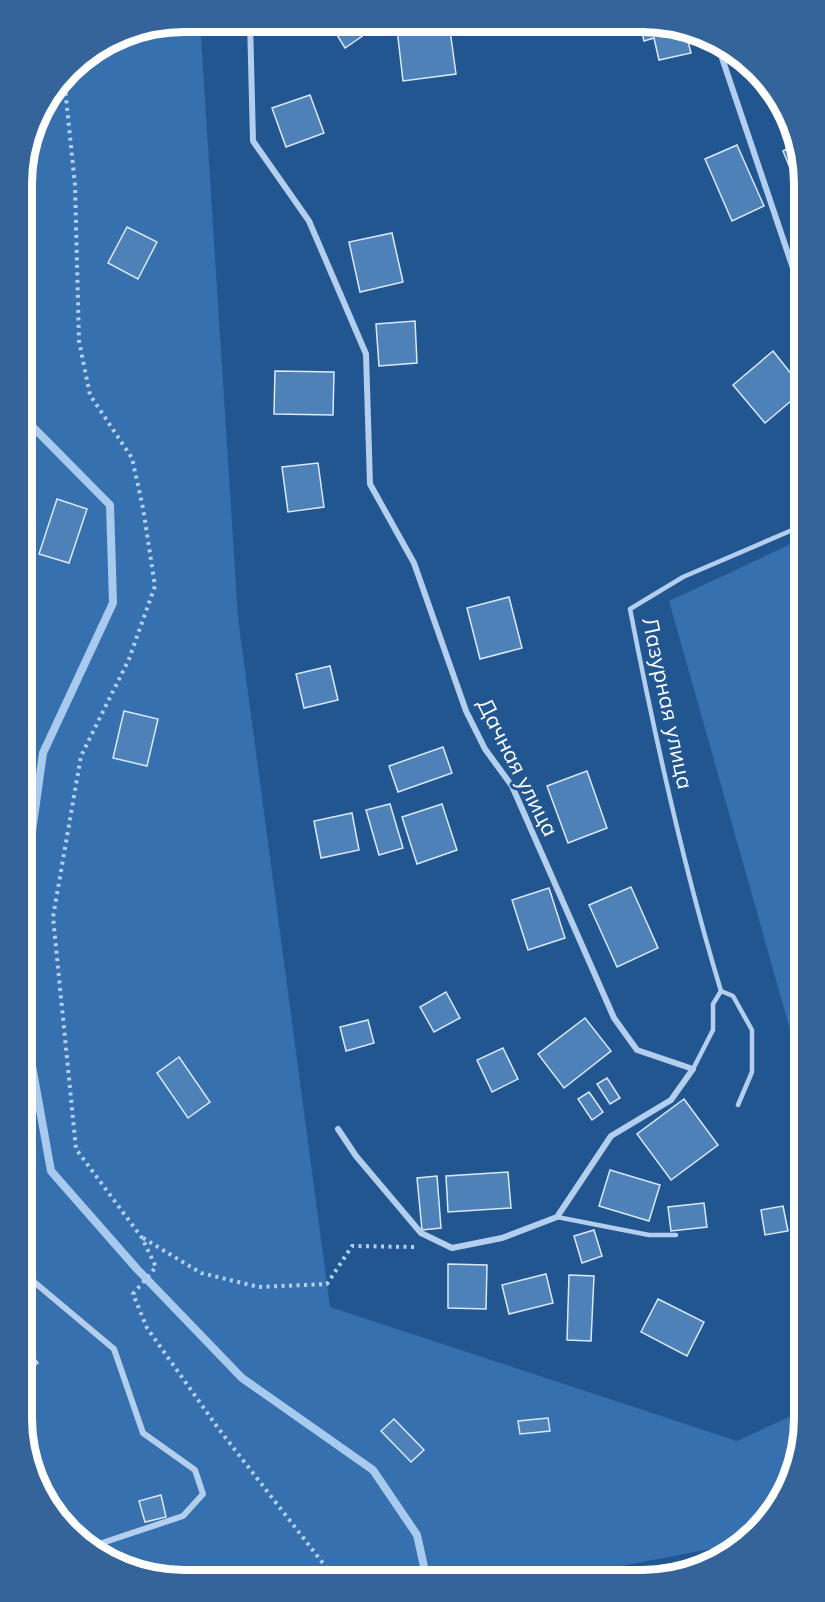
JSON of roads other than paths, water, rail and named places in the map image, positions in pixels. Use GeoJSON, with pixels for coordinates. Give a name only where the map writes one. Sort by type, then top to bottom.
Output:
{"type":"FeatureCollection","features":[{"type":"Feature","properties":{"kind":"street","name":"Дачная улица"},"geometry":{"type":"LineString","coordinates":[[250,32],[253,141],[309,221],[366,354],[370,484],[414,563],[466,711],[485,749],[512,786],[614,1018],[637,1050],[693,1069]]}},
{"type":"Feature","properties":{"kind":"street"},"geometry":{"type":"LineString","coordinates":[[721,54],[794,271]]}},
{"type":"Feature","properties":{"kind":"street"},"geometry":{"type":"LineString","coordinates":[[338,1129],[356,1156],[421,1233],[452,1248],[502,1238],[557,1217],[611,1136],[671,1100],[693,1069]]}},
{"type":"Feature","properties":{"kind":"street"},"geometry":{"type":"LineString","coordinates":[[32,1280],[114,1349],[143,1433],[195,1470],[203,1494],[183,1516],[99,1544]]}},
{"type":"Feature","properties":{"kind":"lane","name":"Лазурная улица"},"geometry":{"type":"LineString","coordinates":[[738,1105],[752,1072],[752,1030],[734,996],[722,991],[698,916],[659,755],[630,609],[682,577],[794,529]]}},
{"type":"Feature","properties":{"kind":"lane"},"geometry":{"type":"LineString","coordinates":[[693,1069],[713,1030],[713,1004],[722,991]]}},
{"type":"Feature","properties":{"kind":"lane"},"geometry":{"type":"LineString","coordinates":[[557,1217],[649,1235],[676,1235]]}},
{"type":"Feature","properties":{"kind":"waterway"},"geometry":{"type":"LineString","coordinates":[[32,426],[110,505],[113,603],[43,753],[32,832]]}},
{"type":"Feature","properties":{"kind":"waterway"},"geometry":{"type":"LineString","coordinates":[[32,1066],[51,1171],[137,1269],[242,1378],[373,1470],[417,1535],[425,1570]]}}]}
